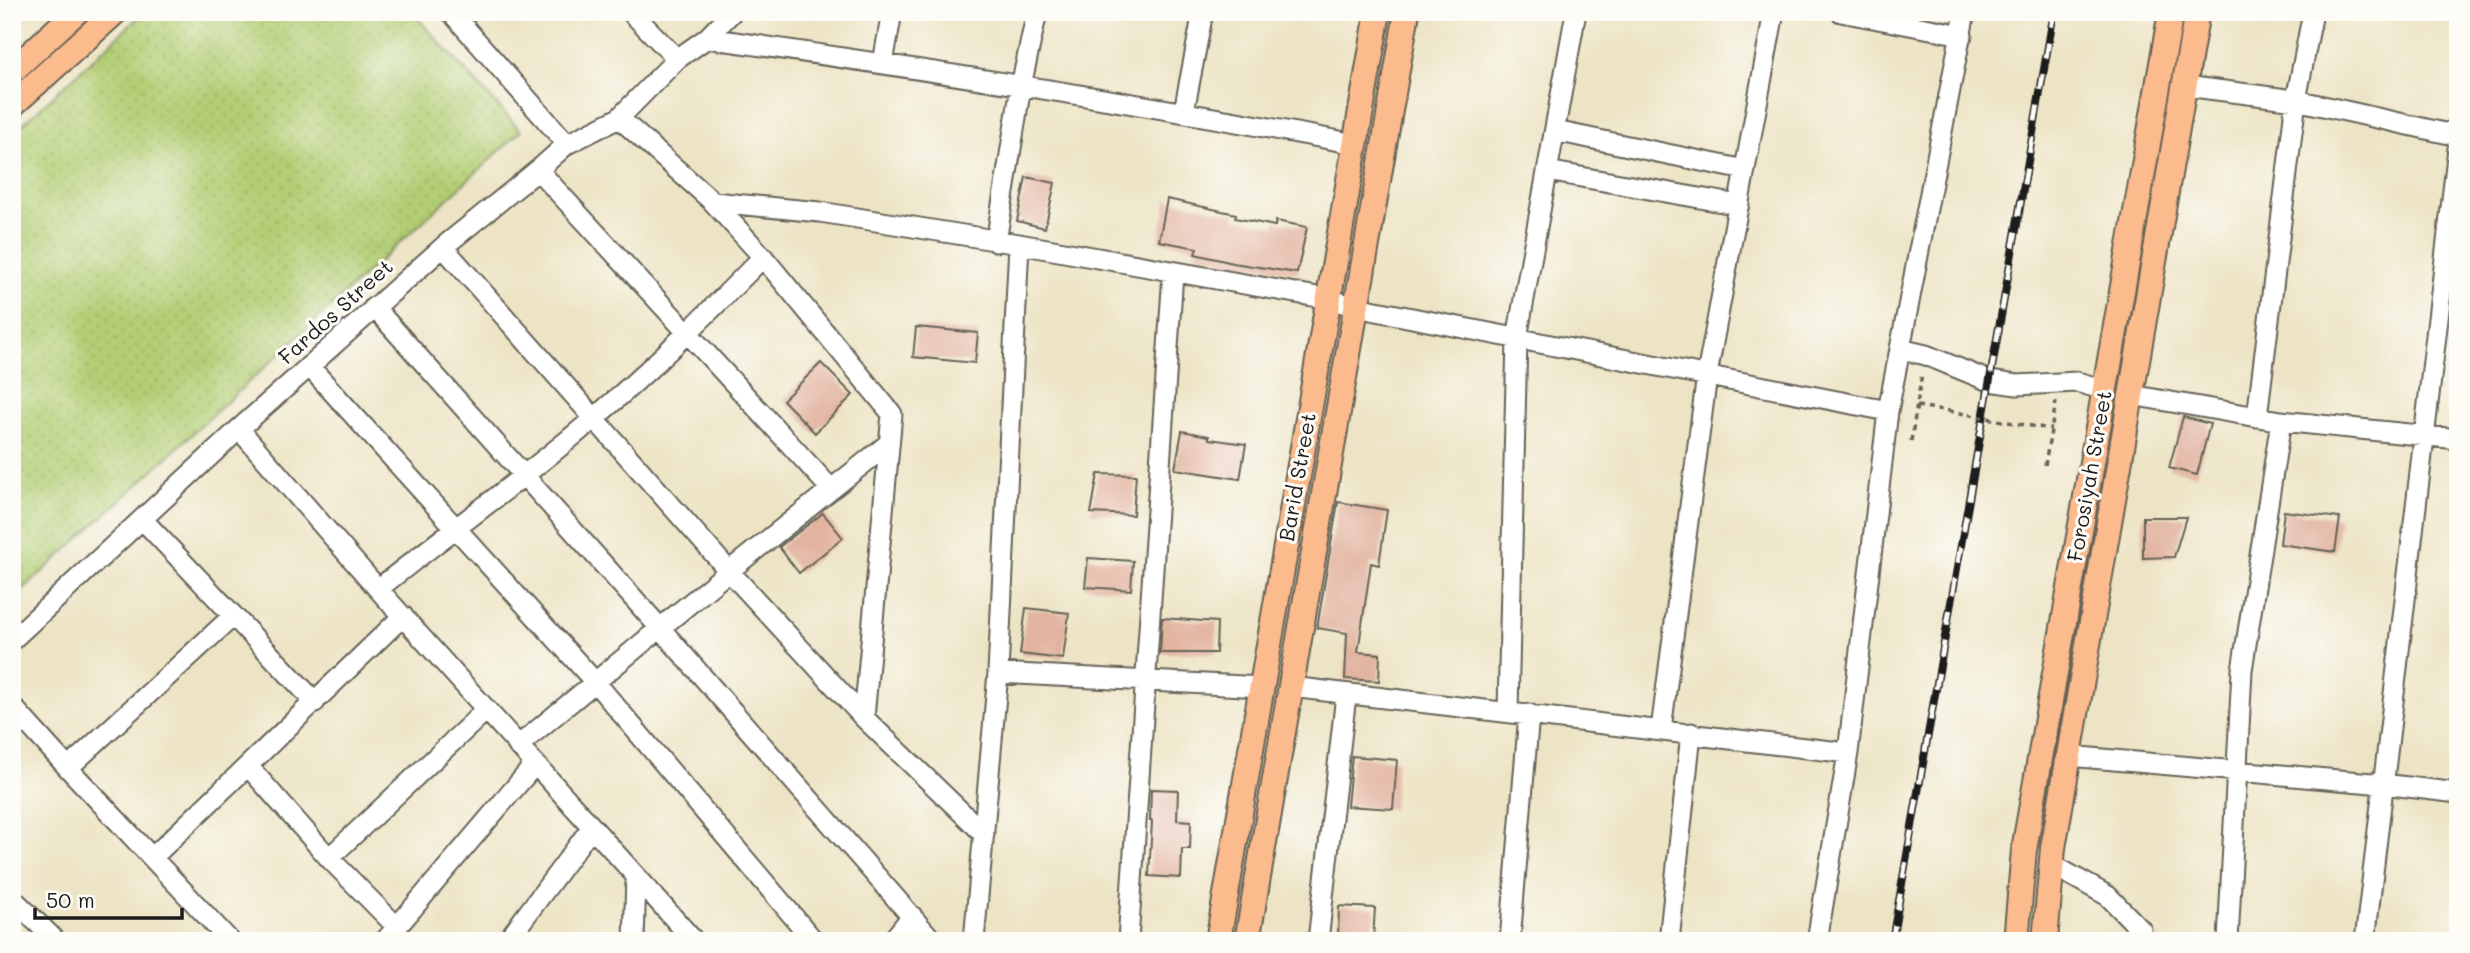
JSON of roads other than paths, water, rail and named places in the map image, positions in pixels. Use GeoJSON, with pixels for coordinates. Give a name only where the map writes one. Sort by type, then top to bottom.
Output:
{"type":"FeatureCollection","features":[{"type":"Feature","properties":{"kind":"main road"},"geometry":{"type":"LineString","coordinates":[[12,71],[76,12]]}},
{"type":"Feature","properties":{"kind":"main road"},"geometry":{"type":"LineString","coordinates":[[12,105],[115,12]]}},
{"type":"Feature","properties":{"kind":"main road","name":"Barid Street"},"geometry":{"type":"LineString","coordinates":[[1218,941],[1378,12]]}},
{"type":"Feature","properties":{"kind":"main road","name":"Barid Street"},"geometry":{"type":"LineString","coordinates":[[1247,941],[1407,12]]}},
{"type":"Feature","properties":{"kind":"main road","name":"Forosiyah Street"},"geometry":{"type":"LineString","coordinates":[[2016,941],[2024,850],[2171,12]]}},
{"type":"Feature","properties":{"kind":"main road","name":"Forosiyah Street"},"geometry":{"type":"LineString","coordinates":[[2045,941],[2051,864],[2068,756],[2197,12]]}},
{"type":"Feature","properties":{"kind":"street"},"geometry":{"type":"LineString","coordinates":[[451,12],[567,144]]}},
{"type":"Feature","properties":{"kind":"street"},"geometry":{"type":"LineString","coordinates":[[631,12],[677,59]]}},
{"type":"Feature","properties":{"kind":"street","name":"Fardos Street"},"geometry":{"type":"LineString","coordinates":[[12,640],[374,307],[567,144],[619,118],[677,59],[708,38],[732,12]]}},
{"type":"Feature","properties":{"kind":"street"},"geometry":{"type":"LineString","coordinates":[[883,63],[892,12]]}},
{"type":"Feature","properties":{"kind":"street"},"geometry":{"type":"LineString","coordinates":[[996,242],[1021,86],[1037,12]]}},
{"type":"Feature","properties":{"kind":"street"},"geometry":{"type":"LineString","coordinates":[[1185,111],[1203,12]]}},
{"type":"Feature","properties":{"kind":"street"},"geometry":{"type":"LineString","coordinates":[[1508,711],[1517,338],[1576,12]]}},
{"type":"Feature","properties":{"kind":"street"},"geometry":{"type":"LineString","coordinates":[[1661,730],[1707,375],[1774,12]]}},
{"type":"Feature","properties":{"kind":"street"},"geometry":{"type":"LineString","coordinates":[[1841,12],[1962,35]]}},
{"type":"Feature","properties":{"kind":"street"},"geometry":{"type":"LineString","coordinates":[[1817,941],[1848,753],[1888,411],[1965,12]]}},
{"type":"Feature","properties":{"kind":"street"},"geometry":{"type":"LineString","coordinates":[[2258,417],[2296,100],[2313,12]]}},
{"type":"Feature","properties":{"kind":"street"},"geometry":{"type":"LineString","coordinates":[[708,38],[1185,111],[1356,145]]}},
{"type":"Feature","properties":{"kind":"street"},"geometry":{"type":"LineString","coordinates":[[2185,86],[2296,100],[2458,136]]}},
{"type":"Feature","properties":{"kind":"street"},"geometry":{"type":"LineString","coordinates":[[619,118],[713,202],[763,257],[892,414],[864,718]]}},
{"type":"Feature","properties":{"kind":"street"},"geometry":{"type":"LineString","coordinates":[[1555,131],[1745,170]]}},
{"type":"Feature","properties":{"kind":"street"},"geometry":{"type":"LineString","coordinates":[[2365,941],[2458,148]]}},
{"type":"Feature","properties":{"kind":"street"},"geometry":{"type":"LineString","coordinates":[[538,170],[831,489]]}},
{"type":"Feature","properties":{"kind":"street"},"geometry":{"type":"LineString","coordinates":[[1547,171],[1739,205]]}},
{"type":"Feature","properties":{"kind":"street"},"geometry":{"type":"LineString","coordinates":[[713,202],[820,212],[1329,299],[1356,307],[1888,411]]}},
{"type":"Feature","properties":{"kind":"street"},"geometry":{"type":"LineString","coordinates":[[974,941],[998,673],[1019,244]]}},
{"type":"Feature","properties":{"kind":"street"},"geometry":{"type":"LineString","coordinates":[[443,247],[729,571],[864,718],[984,834]]}},
{"type":"Feature","properties":{"kind":"street"},"geometry":{"type":"LineString","coordinates":[[378,589],[594,418],[689,332],[763,257]]}},
{"type":"Feature","properties":{"kind":"street"},"geometry":{"type":"LineString","coordinates":[[1128,941],[1173,273]]}},
{"type":"Feature","properties":{"kind":"street"},"geometry":{"type":"LineString","coordinates":[[374,307],[660,628],[933,941]]}},
{"type":"Feature","properties":{"kind":"street"},"geometry":{"type":"LineString","coordinates":[[1900,349],[1926,355],[1989,381],[2017,385],[2077,382],[2105,390]]}},
{"type":"Feature","properties":{"kind":"street"},"geometry":{"type":"LineString","coordinates":[[309,366],[595,682],[814,941]]}},
{"type":"Feature","properties":{"kind":"street"},"geometry":{"type":"LineString","coordinates":[[2131,395],[2281,421],[2458,439]]}},
{"type":"Feature","properties":{"kind":"street"},"geometry":{"type":"LineString","coordinates":[[2228,941],[2242,670],[2281,421]]}},
{"type":"Feature","properties":{"kind":"street"},"geometry":{"type":"LineString","coordinates":[[239,429],[378,589],[694,941]]}},
{"type":"Feature","properties":{"kind":"street"},"geometry":{"type":"LineString","coordinates":[[518,746],[729,571],[888,444]]}},
{"type":"Feature","properties":{"kind":"street"},"geometry":{"type":"LineString","coordinates":[[142,519],[315,702]]}},
{"type":"Feature","properties":{"kind":"street"},"geometry":{"type":"LineString","coordinates":[[68,768],[233,616]]}},
{"type":"Feature","properties":{"kind":"street"},"geometry":{"type":"LineString","coordinates":[[153,857],[403,617]]}},
{"type":"Feature","properties":{"kind":"street"},"geometry":{"type":"LineString","coordinates":[[998,673],[1262,687]]}},
{"type":"Feature","properties":{"kind":"street"},"geometry":{"type":"LineString","coordinates":[[1290,687],[1848,753]]}},
{"type":"Feature","properties":{"kind":"street"},"geometry":{"type":"LineString","coordinates":[[1318,941],[1346,695]]}},
{"type":"Feature","properties":{"kind":"street"},"geometry":{"type":"LineString","coordinates":[[12,706],[230,941]]}},
{"type":"Feature","properties":{"kind":"street"},"geometry":{"type":"LineString","coordinates":[[329,858],[486,710]]}},
{"type":"Feature","properties":{"kind":"street"},"geometry":{"type":"LineString","coordinates":[[1510,941],[1529,714]]}},
{"type":"Feature","properties":{"kind":"street"},"geometry":{"type":"LineString","coordinates":[[1669,941],[1691,733]]}},
{"type":"Feature","properties":{"kind":"street"},"geometry":{"type":"LineString","coordinates":[[2068,756],[2458,793]]}},
{"type":"Feature","properties":{"kind":"street"},"geometry":{"type":"LineString","coordinates":[[248,766],[391,934],[535,764]]}},
{"type":"Feature","properties":{"kind":"street"},"geometry":{"type":"LineString","coordinates":[[507,941],[592,827]]}},
{"type":"Feature","properties":{"kind":"street"},"geometry":{"type":"LineString","coordinates":[[2051,864],[2109,896],[2141,930],[2140,941]]}},
{"type":"Feature","properties":{"kind":"street"},"geometry":{"type":"LineString","coordinates":[[634,941],[635,876]]}},
{"type":"Feature","properties":{"kind":"street"},"geometry":{"type":"LineString","coordinates":[[12,898],[56,941]]}},
{"type":"Feature","properties":{"kind":"street"},"geometry":{"type":"LineString","coordinates":[[892,941],[912,916]]}},
{"type":"Feature","properties":{"kind":"railway"},"geometry":{"type":"LineString","coordinates":[[1892,941],[2054,12]]}}]}
